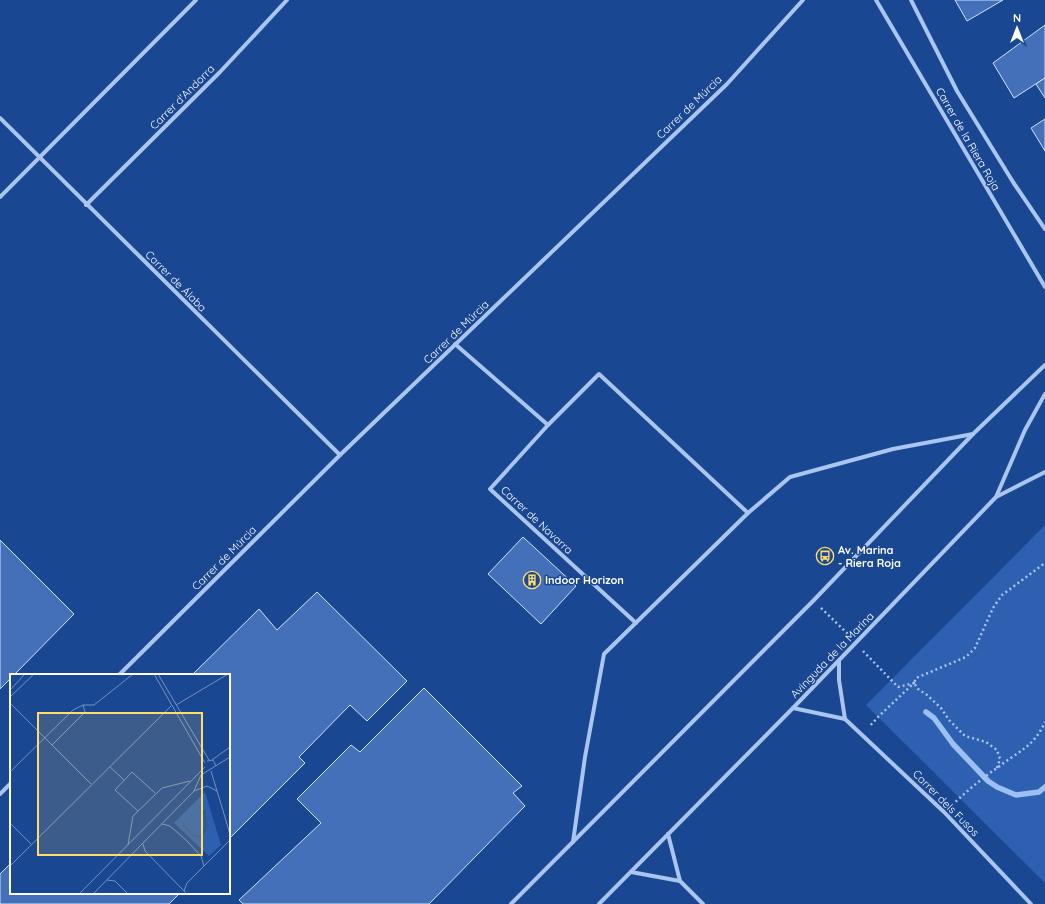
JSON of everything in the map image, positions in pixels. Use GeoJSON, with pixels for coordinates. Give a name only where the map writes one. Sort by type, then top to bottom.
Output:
{"type":"FeatureCollection","features":[{"type":"Feature","properties":{"kind":"street"},"geometry":{"type":"LineString","coordinates":[[0,197],[196,0]]}},
{"type":"Feature","properties":{"kind":"street","name":"Carrer d'Andorra"},"geometry":{"type":"LineString","coordinates":[[86,205],[220,72],[287,0]]}},
{"type":"Feature","properties":{"kind":"street","name":"Carrer de Múrcia"},"geometry":{"type":"LineString","coordinates":[[120,674],[340,455],[727,84],[803,0]]}},
{"type":"Feature","properties":{"kind":"street","name":"Carrer de la Riera Roja"},"geometry":{"type":"LineString","coordinates":[[876,0],[1045,287]]}},
{"type":"Feature","properties":{"kind":"street","name":"Carrer de la Riera Roja"},"geometry":{"type":"LineString","coordinates":[[911,0],[957,91],[1013,182],[1045,229]]}},
{"type":"Feature","properties":{"kind":"street","name":"Carrer de Álaba"},"geometry":{"type":"LineString","coordinates":[[0,118],[39,159],[340,455]]}},
{"type":"Feature","properties":{"kind":"street"},"geometry":{"type":"LineString","coordinates":[[456,344],[548,425]]}},
{"type":"Feature","properties":{"kind":"street"},"geometry":{"type":"LineString","coordinates":[[511,904],[814,600],[973,434],[1045,365]]}},
{"type":"Feature","properties":{"kind":"street","name":"Carrer de Navarra"},"geometry":{"type":"LineString","coordinates":[[636,623],[490,489],[548,425],[600,374],[748,513]]}},
{"type":"Feature","properties":{"kind":"street","name":"Avinguda de la Marina"},"geometry":{"type":"LineString","coordinates":[[600,904],[839,661],[996,497],[1025,430],[1045,394]]}},
{"type":"Feature","properties":{"kind":"street"},"geometry":{"type":"LineString","coordinates":[[573,842],[585,758],[604,654],[748,513],[790,478],[893,449],[973,434]]}},
{"type":"Feature","properties":{"kind":"street"},"geometry":{"type":"LineString","coordinates":[[996,497],[1045,472]]}},
{"type":"Feature","properties":{"kind":"street"},"geometry":{"type":"LineString","coordinates":[[839,661],[839,680],[844,719]]}},
{"type":"Feature","properties":{"kind":"street","name":"Carrer dels Fusos"},"geometry":{"type":"LineString","coordinates":[[793,708],[844,719],[944,812],[1030,904]]}},
{"type":"Feature","properties":{"kind":"street"},"geometry":{"type":"LineString","coordinates":[[0,794],[10,784]]}},
{"type":"Feature","properties":{"kind":"street"},"geometry":{"type":"LineString","coordinates":[[668,834],[680,881],[703,904]]}},
{"type":"Feature","properties":{"kind":"street"},"geometry":{"type":"LineString","coordinates":[[631,872],[680,881]]}},
{"type":"Feature","properties":{"kind":"path"},"geometry":{"type":"LineString","coordinates":[[862,735],[878,717],[914,683],[916,678],[929,671],[966,657],[975,648],[993,608],[1002,595],[1045,563]]}},
{"type":"Feature","properties":{"kind":"path"},"geometry":{"type":"LineString","coordinates":[[891,680],[898,687],[914,683]]}},
{"type":"Feature","properties":{"kind":"path"},"geometry":{"type":"LineString","coordinates":[[914,683],[918,689],[941,708],[949,720],[965,736],[986,742],[997,750],[1000,759],[997,768]]}},
{"type":"Feature","properties":{"kind":"path"},"geometry":{"type":"LineString","coordinates":[[944,812],[997,768],[1027,747],[1041,731],[1045,722]]}},
{"type":"Feature","properties":{"kind":"shaded area"},"geometry":{"type":"Polygon","coordinates":[[[1045,525],[1045,883],[866,705],[1045,525]]]}},
{"type":"Feature","properties":{"kind":"building"},"geometry":{"type":"Polygon","coordinates":[[[955,0],[1003,0],[967,21],[955,0]]]}},
{"type":"Feature","properties":{"kind":"building"},"geometry":{"type":"Polygon","coordinates":[[[1045,25],[1045,78],[1014,98],[993,63],[1045,25]]]}},
{"type":"Feature","properties":{"kind":"building"},"geometry":{"type":"Polygon","coordinates":[[[1045,78],[1045,98],[1036,84],[1045,78]]]}},
{"type":"Feature","properties":{"kind":"building"},"geometry":{"type":"Polygon","coordinates":[[[1045,119],[1045,151],[1031,128],[1045,119]]]}},
{"type":"Feature","properties":{"kind":"building","name":"Indoor Horizon"},"geometry":{"type":"Polygon","coordinates":[[[523,537],[576,586],[541,624],[488,574],[523,537]]]}},
{"type":"Feature","properties":{"kind":"building"},"geometry":{"type":"Polygon","coordinates":[[[0,540],[74,614],[15,674],[10,674],[10,679],[0,689],[0,540]]]}},
{"type":"Feature","properties":{"kind":"building"},"geometry":{"type":"Polygon","coordinates":[[[317,592],[407,681],[367,721],[350,705],[299,757],[305,763],[230,838],[230,674],[193,674],[259,609],[277,630],[317,592]]]}},
{"type":"Feature","properties":{"kind":"building"},"geometry":{"type":"Polygon","coordinates":[[[424,688],[522,786],[513,793],[525,806],[429,904],[243,904],[239,900],[321,823],[297,799],[351,745],[360,752],[424,688]]]}},
{"type":"Feature","properties":{"kind":"building"},"geometry":{"type":"Polygon","coordinates":[[[10,864],[10,894],[179,894],[169,904],[0,904],[0,874],[10,864]]]}},
{"type":"Feature","properties":{"kind":"waterway"},"geometry":{"type":"LineString","coordinates":[[926,712],[934,718],[953,744],[988,781],[997,787],[1016,795],[1039,792],[1045,787]]}},
{"type":"Feature","properties":{"kind":"place","name":"Av. Marina - Riera Roja"},"geometry":{"type":"Point","coordinates":[825,556]}},
{"type":"Feature","properties":{"kind":"place","name":"Indoor Horizon"},"geometry":{"type":"Point","coordinates":[532,580]}}]}
